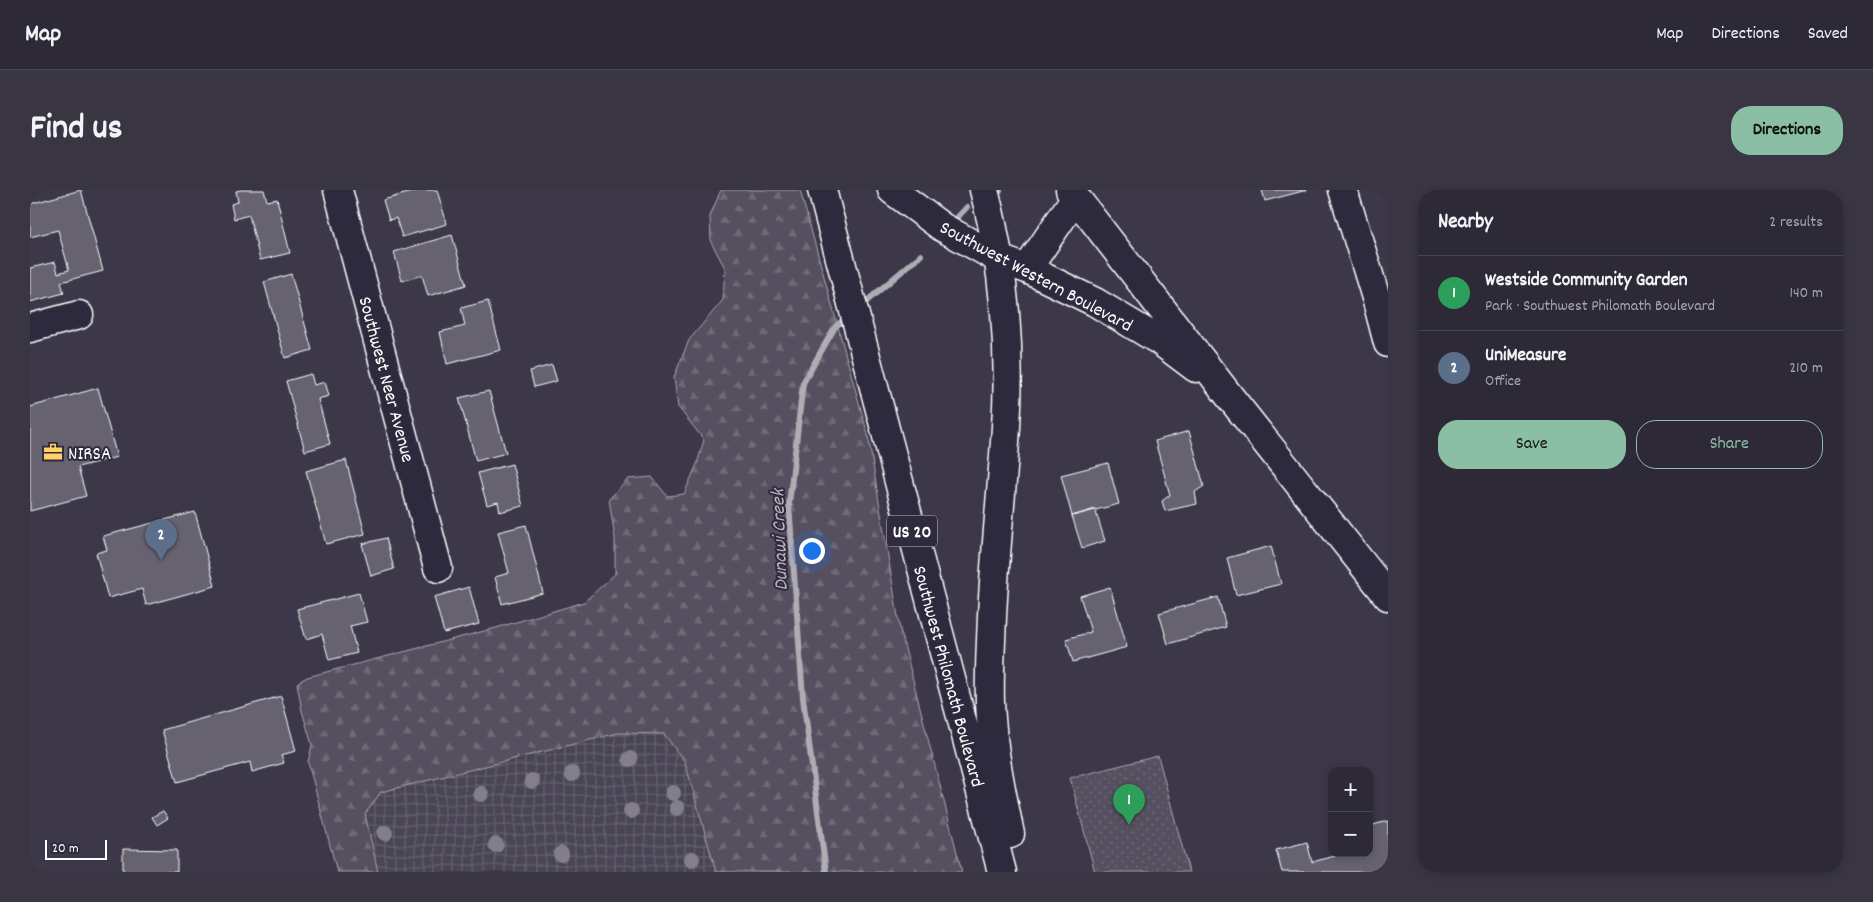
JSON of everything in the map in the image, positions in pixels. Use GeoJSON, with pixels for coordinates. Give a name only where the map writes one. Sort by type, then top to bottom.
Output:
{"type":"FeatureCollection","features":[{"type":"Feature","properties":{"kind":"main road","name":"Southwest Neer Avenue"},"geometry":{"type":"LineString","coordinates":[[338,190],[438,568]]}},
{"type":"Feature","properties":{"kind":"main road","name":"Southwest Philomath Boulevard"},"geometry":{"type":"LineString","coordinates":[[822,190],[1002,872]]}},
{"type":"Feature","properties":{"kind":"main road","name":"Southwest Western Boulevard"},"geometry":{"type":"LineString","coordinates":[[892,190],[942,228],[999,258],[1027,269],[1095,302],[1160,341],[1230,397]]}},
{"type":"Feature","properties":{"kind":"main road","name":"Southwest Philomath Boulevard"},"geometry":{"type":"LineString","coordinates":[[984,190],[999,258],[1006,344],[1006,424],[990,656],[990,703],[996,765],[1016,872]]}},
{"type":"Feature","properties":{"kind":"main road"},"geometry":{"type":"LineString","coordinates":[[1343,190],[1377,300],[1388,343]]}},
{"type":"Feature","properties":{"kind":"main road","name":"Southwest Western Boulevard"},"geometry":{"type":"LineString","coordinates":[[1073,194],[1230,397],[1386,590]]}},
{"type":"Feature","properties":{"kind":"main road"},"geometry":{"type":"LineString","coordinates":[[1027,269],[1073,194]]}},
{"type":"Feature","properties":{"kind":"main road"},"geometry":{"type":"LineString","coordinates":[[30,328],[79,315]]}},
{"type":"Feature","properties":{"kind":"shaded area"},"geometry":{"type":"Polygon","coordinates":[[[618,733],[664,734],[685,762],[716,872],[378,872],[365,814],[381,792],[618,733]]]}},
{"type":"Feature","properties":{"kind":"green space"},"geometry":{"type":"Polygon","coordinates":[[[721,190],[800,190],[868,435],[900,629],[962,872],[716,872],[685,762],[664,734],[618,733],[381,792],[365,814],[378,872],[337,872],[308,762],[312,745],[302,711],[297,683],[307,677],[496,628],[584,602],[615,574],[615,538],[609,499],[628,479],[652,477],[667,496],[684,494],[697,464],[704,440],[678,407],[674,377],[689,340],[723,300],[725,268],[711,242],[710,216],[721,190]]]}},
{"type":"Feature","properties":{"kind":"green space"},"geometry":{"type":"Polygon","coordinates":[[[1158,756],[1189,872],[1095,872],[1070,778],[1158,756]]]}},
{"type":"Feature","properties":{"kind":"building"},"geometry":{"type":"Polygon","coordinates":[[[81,190],[103,271],[61,282],[64,293],[30,302],[30,268],[55,262],[58,273],[69,270],[58,230],[30,237],[30,204],[81,190]]]}},
{"type":"Feature","properties":{"kind":"building"},"geometry":{"type":"Polygon","coordinates":[[[264,190],[267,201],[277,199],[290,253],[260,260],[249,215],[234,219],[231,204],[238,202],[236,191],[264,190]]]}},
{"type":"Feature","properties":{"kind":"building"},"geometry":{"type":"Polygon","coordinates":[[[419,190],[437,190],[447,224],[402,237],[396,218],[389,220],[383,200],[419,190]]]}},
{"type":"Feature","properties":{"kind":"building"},"geometry":{"type":"Polygon","coordinates":[[[1262,190],[1307,190],[1265,201],[1262,190]]]}},
{"type":"Feature","properties":{"kind":"building"},"geometry":{"type":"Polygon","coordinates":[[[452,235],[466,285],[428,296],[422,275],[402,281],[394,252],[452,235]]]}},
{"type":"Feature","properties":{"kind":"building"},"geometry":{"type":"Polygon","coordinates":[[[291,274],[312,350],[285,358],[264,282],[291,274]]]}},
{"type":"Feature","properties":{"kind":"building"},"geometry":{"type":"Polygon","coordinates":[[[488,301],[501,350],[447,364],[440,332],[465,326],[461,308],[488,301]]]}},
{"type":"Feature","properties":{"kind":"building"},"geometry":{"type":"Polygon","coordinates":[[[552,365],[557,381],[534,387],[530,371],[552,365]]]}},
{"type":"Feature","properties":{"kind":"building"},"geometry":{"type":"Polygon","coordinates":[[[311,374],[314,385],[325,382],[329,396],[318,399],[330,444],[305,451],[286,381],[311,374]]]}},
{"type":"Feature","properties":{"kind":"building"},"geometry":{"type":"Polygon","coordinates":[[[98,388],[117,457],[78,467],[86,496],[30,511],[30,407],[98,388]]]}},
{"type":"Feature","properties":{"kind":"building"},"geometry":{"type":"Polygon","coordinates":[[[489,391],[506,453],[476,461],[459,398],[489,391]]]}},
{"type":"Feature","properties":{"kind":"building"},"geometry":{"type":"Polygon","coordinates":[[[1189,431],[1204,486],[1195,492],[1197,504],[1165,511],[1162,501],[1170,495],[1155,441],[1189,431]]]}},
{"type":"Feature","properties":{"kind":"building"},"geometry":{"type":"Polygon","coordinates":[[[346,460],[365,534],[326,544],[306,471],[346,460]]]}},
{"type":"Feature","properties":{"kind":"building"},"geometry":{"type":"Polygon","coordinates":[[[1108,463],[1119,504],[1072,516],[1061,475],[1108,463]]]}},
{"type":"Feature","properties":{"kind":"building"},"geometry":{"type":"Polygon","coordinates":[[[512,464],[523,506],[500,512],[498,502],[487,505],[478,473],[512,464]]]}},
{"type":"Feature","properties":{"kind":"building"},"geometry":{"type":"Polygon","coordinates":[[[1095,509],[1105,541],[1082,548],[1072,516],[1095,509]]]}},
{"type":"Feature","properties":{"kind":"building"},"geometry":{"type":"Polygon","coordinates":[[[195,512],[215,586],[146,605],[142,589],[108,598],[96,553],[107,550],[103,536],[195,512]]]}},
{"type":"Feature","properties":{"kind":"building"},"geometry":{"type":"Polygon","coordinates":[[[526,525],[543,593],[502,604],[495,577],[509,573],[498,532],[526,525]]]}},
{"type":"Feature","properties":{"kind":"building"},"geometry":{"type":"Polygon","coordinates":[[[386,538],[394,569],[371,576],[362,544],[386,538]]]}},
{"type":"Feature","properties":{"kind":"building"},"geometry":{"type":"Polygon","coordinates":[[[1271,546],[1281,584],[1236,595],[1227,558],[1271,546]]]}},
{"type":"Feature","properties":{"kind":"building"},"geometry":{"type":"Polygon","coordinates":[[[469,587],[479,624],[444,633],[434,597],[469,587]]]}},
{"type":"Feature","properties":{"kind":"building"},"geometry":{"type":"Polygon","coordinates":[[[1110,587],[1127,647],[1073,662],[1066,639],[1091,632],[1080,596],[1110,587]]]}},
{"type":"Feature","properties":{"kind":"building"},"geometry":{"type":"Polygon","coordinates":[[[359,593],[367,622],[350,626],[357,653],[329,660],[322,634],[306,639],[297,609],[359,593]]]}},
{"type":"Feature","properties":{"kind":"building"},"geometry":{"type":"Polygon","coordinates":[[[1218,597],[1226,627],[1168,644],[1159,613],[1218,597]]]}},
{"type":"Feature","properties":{"kind":"building"},"geometry":{"type":"Polygon","coordinates":[[[281,696],[296,751],[281,755],[284,763],[252,772],[250,762],[177,782],[162,730],[281,696]]]}},
{"type":"Feature","properties":{"kind":"building"},"geometry":{"type":"Polygon","coordinates":[[[163,811],[168,818],[157,825],[152,817],[163,811]]]}},
{"type":"Feature","properties":{"kind":"building"},"geometry":{"type":"Polygon","coordinates":[[[1388,821],[1388,872],[1282,872],[1276,850],[1307,842],[1312,862],[1331,857],[1373,857],[1373,825],[1388,821]]]}},
{"type":"Feature","properties":{"kind":"building"},"geometry":{"type":"Polygon","coordinates":[[[123,849],[177,850],[177,872],[123,872],[123,849]]]}},
{"type":"Feature","properties":{"kind":"waterway","name":"Dunawi Creek"},"geometry":{"type":"LineString","coordinates":[[954,221],[967,207]]}},
{"type":"Feature","properties":{"kind":"waterway","name":"Dunawi Creek"},"geometry":{"type":"LineString","coordinates":[[861,306],[921,255]]}},
{"type":"Feature","properties":{"kind":"waterway","name":"Dunawi Creek"},"geometry":{"type":"LineString","coordinates":[[826,872],[803,698],[789,504],[803,383],[835,327],[847,317]]}},
{"type":"Feature","properties":{"kind":"place","name":"NIRSA"},"geometry":{"type":"Point","coordinates":[53,452]}},
{"type":"Feature","properties":{"kind":"place","name":"UniMeasure"},"geometry":{"type":"Point","coordinates":[161,560]}},
{"type":"Feature","properties":{"kind":"place","name":"Westside Community Garden"},"geometry":{"type":"Point","coordinates":[1129,825]}}]}
